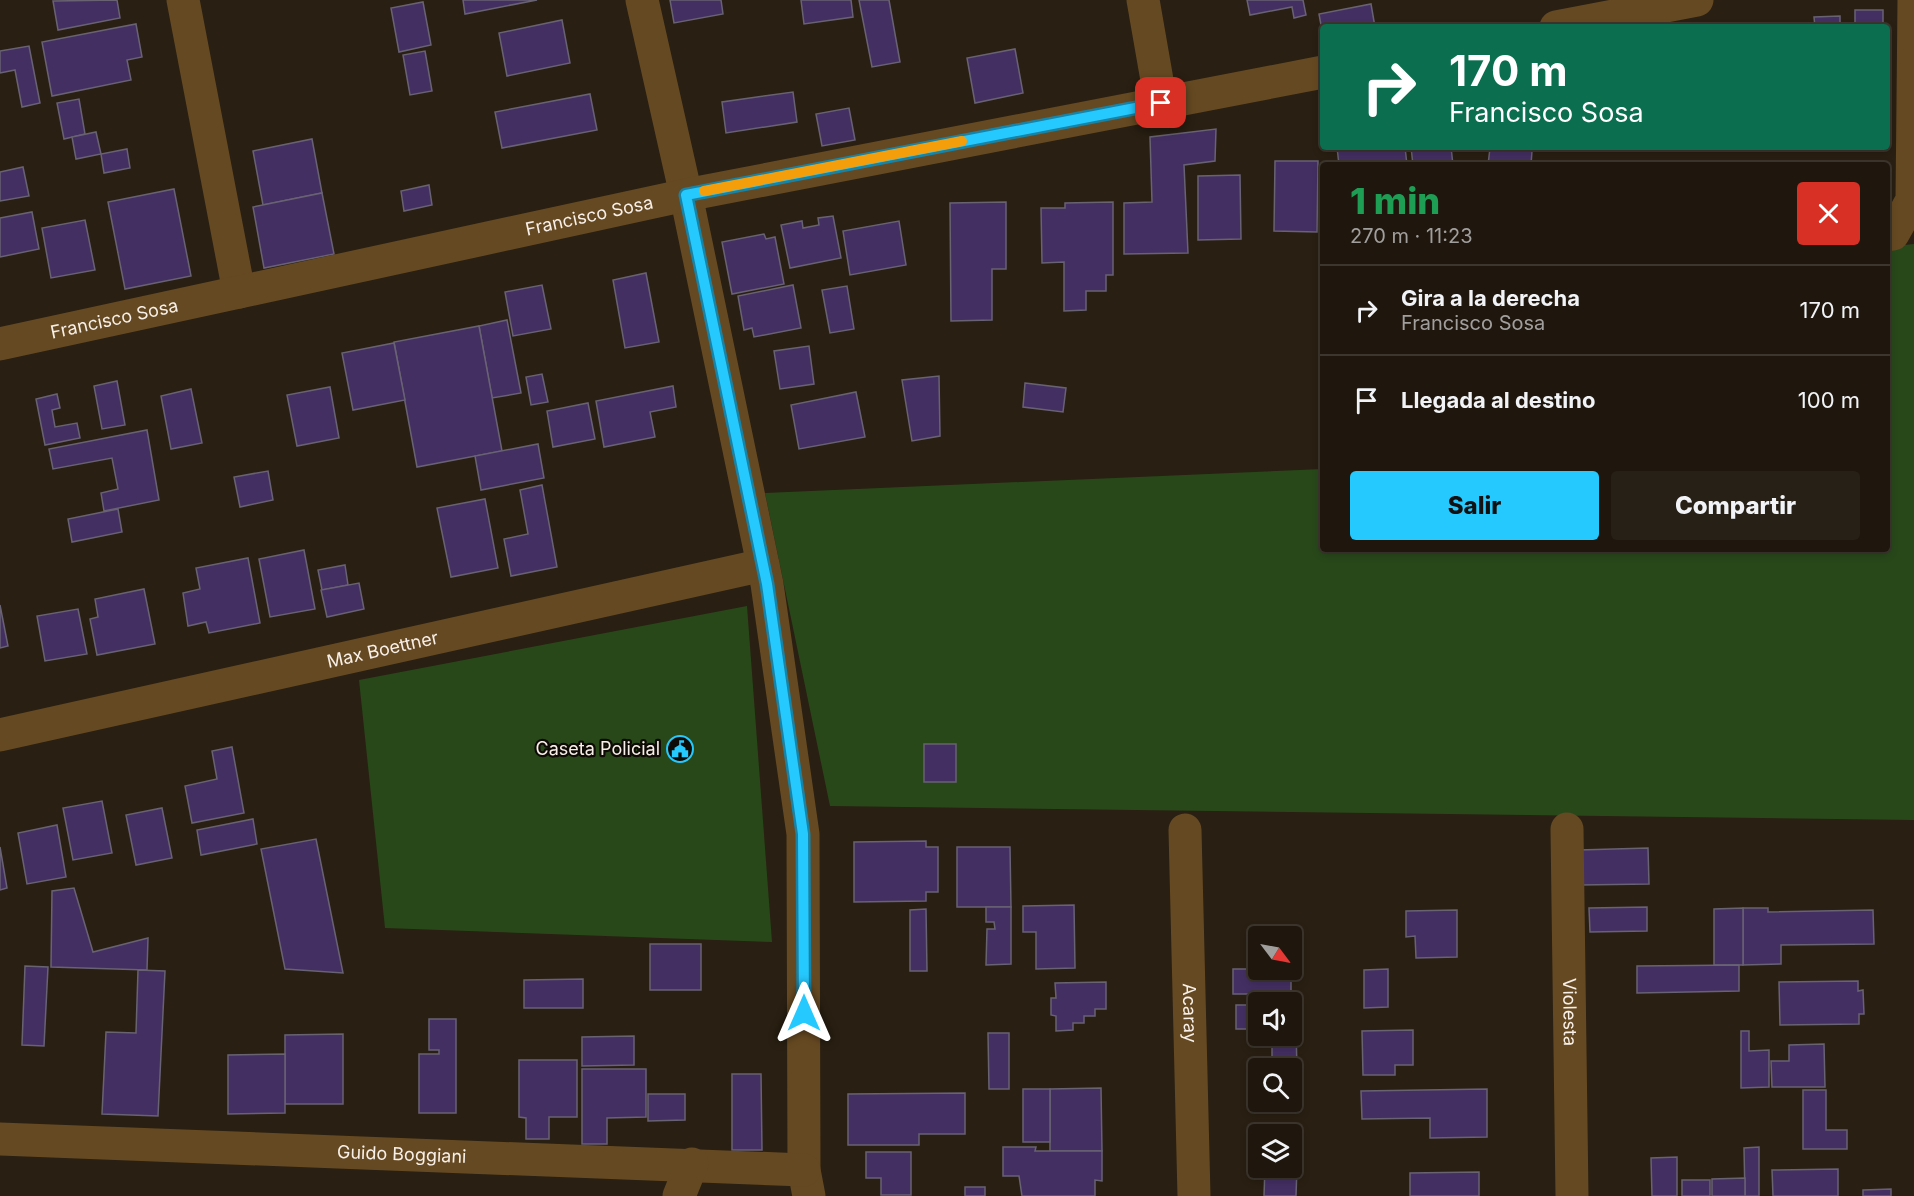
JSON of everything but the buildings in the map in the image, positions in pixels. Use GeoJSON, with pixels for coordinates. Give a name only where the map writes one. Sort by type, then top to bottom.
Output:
{"type":"FeatureCollection","features":[{"type":"Feature","properties":{"kind":"street"},"geometry":{"type":"LineString","coordinates":[[183,0],[239,292]]}},
{"type":"Feature","properties":{"kind":"street"},"geometry":{"type":"LineString","coordinates":[[642,0],[686,195],[763,565],[803,834],[806,1183]]}},
{"type":"Feature","properties":{"kind":"street"},"geometry":{"type":"LineString","coordinates":[[1143,0],[1161,103]]}},
{"type":"Feature","properties":{"kind":"street"},"geometry":{"type":"LineString","coordinates":[[1569,24],[1642,5],[1697,0]]}},
{"type":"Feature","properties":{"kind":"street"},"geometry":{"type":"LineString","coordinates":[[1890,234],[1893,234],[1912,200],[1914,0]]}},
{"type":"Feature","properties":{"kind":"street","name":"Francisco Sosa"},"geometry":{"type":"LineString","coordinates":[[0,344],[686,195],[1320,73]]}},
{"type":"Feature","properties":{"kind":"street","name":"Max Boettner"},"geometry":{"type":"LineString","coordinates":[[0,735],[763,565]]}},
{"type":"Feature","properties":{"kind":"street","name":"Violesta"},"geometry":{"type":"LineString","coordinates":[[1567,829],[1572,1196]]}},
{"type":"Feature","properties":{"kind":"street","name":"Acaray"},"geometry":{"type":"LineString","coordinates":[[1185,830],[1194,1196]]}},
{"type":"Feature","properties":{"kind":"street","name":"Guido Boggiani"},"geometry":{"type":"LineString","coordinates":[[0,1139],[692,1164],[806,1183]]}},
{"type":"Feature","properties":{"kind":"street"},"geometry":{"type":"LineString","coordinates":[[679,1196],[692,1164]]}},
{"type":"Feature","properties":{"kind":"green space"},"geometry":{"type":"Polygon","coordinates":[[[1914,244],[1914,820],[830,806],[765,493],[1320,469],[1320,552],[1890,552],[1890,247],[1914,244]]]}},
{"type":"Feature","properties":{"kind":"green space"},"geometry":{"type":"Polygon","coordinates":[[[747,606],[772,942],[385,928],[359,680],[747,606]]]}},
{"type":"Feature","properties":{"kind":"slow traffic"},"geometry":{"type":"LineString","coordinates":[[704,191],[962,141]]}},
{"type":"Feature","properties":{"kind":"place","name":"Caseta Policial"},"geometry":{"type":"Point","coordinates":[680,749]}},
{"type":"Feature","properties":{"kind":"route"},"geometry":{"type":"LineString","coordinates":[[804,1013],[803,834],[774,630],[767,584],[686,195],[1161,103]]}}]}
